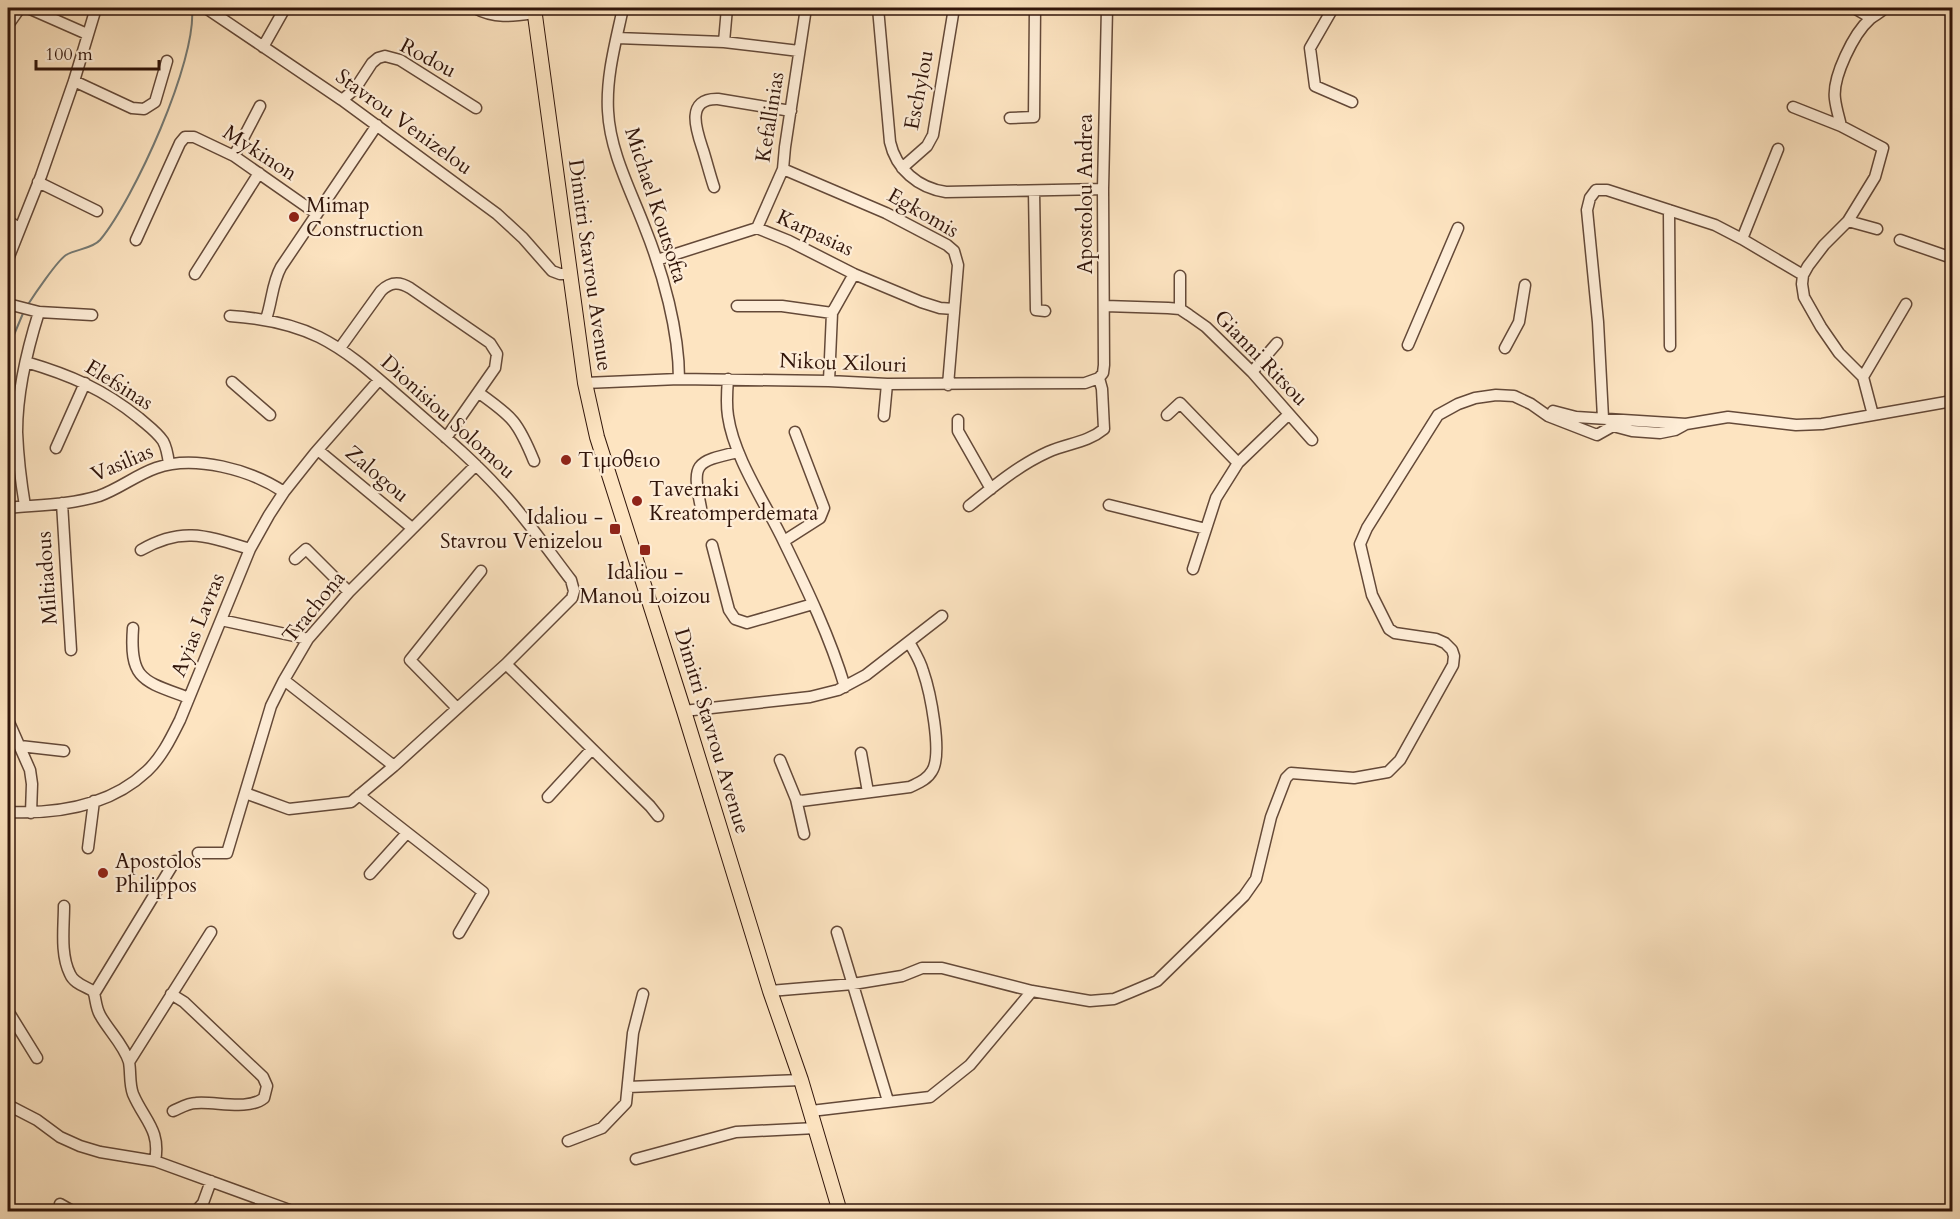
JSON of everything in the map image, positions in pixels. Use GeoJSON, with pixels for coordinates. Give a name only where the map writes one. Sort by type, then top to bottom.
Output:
{"type":"FeatureCollection","features":[{"type":"Feature","properties":{"kind":"main road","name":"Dimitri Stavrou Avenue"},"geometry":{"type":"LineString","coordinates":[[535,10],[585,383],[597,437],[770,991],[811,1111],[840,1212]]}},
{"type":"Feature","properties":{"kind":"street"},"geometry":{"type":"LineString","coordinates":[[8,25],[20,8]]}},
{"type":"Feature","properties":{"kind":"street"},"geometry":{"type":"LineString","coordinates":[[28,8],[87,34]]}},
{"type":"Feature","properties":{"kind":"street"},"geometry":{"type":"LineString","coordinates":[[8,260],[74,81],[96,8]]}},
{"type":"Feature","properties":{"kind":"street","name":"Stavrou Venizelou"},"geometry":{"type":"LineString","coordinates":[[206,8],[377,125],[510,226],[552,271],[570,274]]}},
{"type":"Feature","properties":{"kind":"street"},"geometry":{"type":"LineString","coordinates":[[263,47],[285,8]]}},
{"type":"Feature","properties":{"kind":"street"},"geometry":{"type":"LineString","coordinates":[[475,8],[495,16],[535,10]]}},
{"type":"Feature","properties":{"kind":"street","name":"Michael Koutsofta"},"geometry":{"type":"LineString","coordinates":[[623,8],[608,91],[610,132],[657,260],[678,348],[680,379]]}},
{"type":"Feature","properties":{"kind":"street"},"geometry":{"type":"LineString","coordinates":[[724,42],[727,8]]}},
{"type":"Feature","properties":{"kind":"street","name":"Kefallinias"},"geometry":{"type":"LineString","coordinates":[[757,228],[783,169],[806,8]]}},
{"type":"Feature","properties":{"kind":"street"},"geometry":{"type":"LineString","coordinates":[[878,8],[890,142],[894,156],[902,168],[917,181],[940,191],[1103,189]]}},
{"type":"Feature","properties":{"kind":"street","name":"Eschylou"},"geometry":{"type":"LineString","coordinates":[[902,168],[927,146],[933,135],[954,8]]}},
{"type":"Feature","properties":{"kind":"street"},"geometry":{"type":"LineString","coordinates":[[1010,118],[1034,117],[1035,8]]}},
{"type":"Feature","properties":{"kind":"street","name":"Apostolou Andrea"},"geometry":{"type":"LineString","coordinates":[[991,489],[1009,474],[1048,452],[1094,438],[1104,429],[1102,389],[1099,378],[1103,373],[1104,365],[1103,189],[1107,8]]}},
{"type":"Feature","properties":{"kind":"street"},"geometry":{"type":"LineString","coordinates":[[1333,8],[1310,48],[1315,86],[1352,102]]}},
{"type":"Feature","properties":{"kind":"street"},"geometry":{"type":"LineString","coordinates":[[1854,8],[1871,18]]}},
{"type":"Feature","properties":{"kind":"street"},"geometry":{"type":"LineString","coordinates":[[1842,126],[1835,99],[1837,76],[1852,44],[1871,18],[1878,16],[1885,8]]}},
{"type":"Feature","properties":{"kind":"street"},"geometry":{"type":"LineString","coordinates":[[617,38],[724,42],[799,51]]}},
{"type":"Feature","properties":{"kind":"street","name":"Rodou"},"geometry":{"type":"LineString","coordinates":[[342,100],[356,89],[372,63],[385,56],[400,60],[477,108]]}},
{"type":"Feature","properties":{"kind":"street"},"geometry":{"type":"LineString","coordinates":[[74,81],[132,108],[144,109],[151,105],[157,97],[167,61]]}},
{"type":"Feature","properties":{"kind":"street"},"geometry":{"type":"LineString","coordinates":[[714,187],[695,125],[696,112],[700,105],[708,100],[718,99],[791,111]]}},
{"type":"Feature","properties":{"kind":"street"},"geometry":{"type":"LineString","coordinates":[[234,156],[260,106]]}},
{"type":"Feature","properties":{"kind":"street"},"geometry":{"type":"LineString","coordinates":[[1793,107],[1842,126],[1883,147],[1875,177],[1848,221],[1824,245],[1803,275],[1802,284],[1804,297],[1821,327],[1839,354],[1863,377],[1873,415]]}},
{"type":"Feature","properties":{"kind":"street"},"geometry":{"type":"LineString","coordinates":[[266,319],[277,273],[377,125]]}},
{"type":"Feature","properties":{"kind":"street","name":"Mykinon"},"geometry":{"type":"LineString","coordinates":[[136,240],[183,139],[189,136],[234,156],[317,214]]}},
{"type":"Feature","properties":{"kind":"street"},"geometry":{"type":"LineString","coordinates":[[1742,239],[1778,149]]}},
{"type":"Feature","properties":{"kind":"street","name":"Egkomis"},"geometry":{"type":"LineString","coordinates":[[783,169],[886,213],[951,248],[956,255],[958,265],[948,385]]}},
{"type":"Feature","properties":{"kind":"street"},"geometry":{"type":"LineString","coordinates":[[195,274],[259,173]]}},
{"type":"Feature","properties":{"kind":"street"},"geometry":{"type":"LineString","coordinates":[[38,182],[97,211]]}},
{"type":"Feature","properties":{"kind":"street"},"geometry":{"type":"LineString","coordinates":[[1603,418],[1598,321],[1587,210],[1590,198],[1596,190],[1607,190],[1715,225],[1803,275]]}},
{"type":"Feature","properties":{"kind":"street"},"geometry":{"type":"LineString","coordinates":[[1034,191],[1036,310],[1045,311]]}},
{"type":"Feature","properties":{"kind":"street"},"geometry":{"type":"LineString","coordinates":[[1669,210],[1671,346]]}},
{"type":"Feature","properties":{"kind":"street"},"geometry":{"type":"LineString","coordinates":[[8,221],[19,228]]}},
{"type":"Feature","properties":{"kind":"street"},"geometry":{"type":"LineString","coordinates":[[1848,221],[1877,229]]}},
{"type":"Feature","properties":{"kind":"street","name":"Karpasias"},"geometry":{"type":"LineString","coordinates":[[657,260],[757,228],[928,305],[954,309]]}},
{"type":"Feature","properties":{"kind":"street"},"geometry":{"type":"LineString","coordinates":[[1408,345],[1458,228]]}},
{"type":"Feature","properties":{"kind":"street"},"geometry":{"type":"LineString","coordinates":[[1900,240],[1953,258]]}},
{"type":"Feature","properties":{"kind":"street"},"geometry":{"type":"LineString","coordinates":[[829,381],[832,314],[854,273]]}},
{"type":"Feature","properties":{"kind":"street"},"geometry":{"type":"LineString","coordinates":[[1105,306],[1179,309],[1180,276]]}},
{"type":"Feature","properties":{"kind":"street"},"geometry":{"type":"LineString","coordinates":[[340,348],[384,288],[390,284],[400,283],[495,348],[497,358],[495,368],[447,438]]}},
{"type":"Feature","properties":{"kind":"street"},"geometry":{"type":"LineString","coordinates":[[1505,348],[1519,322],[1525,285]]}},
{"type":"Feature","properties":{"kind":"street"},"geometry":{"type":"LineString","coordinates":[[8,304],[35,312],[92,315]]}},
{"type":"Feature","properties":{"kind":"street"},"geometry":{"type":"LineString","coordinates":[[1863,377],[1906,304]]}},
{"type":"Feature","properties":{"kind":"street"},"geometry":{"type":"LineString","coordinates":[[737,306],[782,306],[832,314]]}},
{"type":"Feature","properties":{"kind":"street","name":"Gianni Ritsou"},"geometry":{"type":"LineString","coordinates":[[1179,309],[1200,323],[1252,372],[1312,440]]}},
{"type":"Feature","properties":{"kind":"street"},"geometry":{"type":"LineString","coordinates":[[25,506],[17,429],[19,400],[35,312]]}},
{"type":"Feature","properties":{"kind":"street","name":"Dionisiou Solomou"},"geometry":{"type":"LineString","coordinates":[[230,316],[266,319],[311,333],[340,348],[477,465],[508,499],[573,584],[572,598],[506,664],[359,795]]}},
{"type":"Feature","properties":{"kind":"street"},"geometry":{"type":"LineString","coordinates":[[1252,372],[1277,343]]}},
{"type":"Feature","properties":{"kind":"street","name":"Elefsinas"},"geometry":{"type":"LineString","coordinates":[[26,362],[85,383],[123,405],[152,429],[164,443],[170,464]]}},
{"type":"Feature","properties":{"kind":"street","name":"Nikou Xilouri"},"geometry":{"type":"LineString","coordinates":[[585,383],[728,379],[948,385],[1085,383],[1099,378]]}},
{"type":"Feature","properties":{"kind":"street"},"geometry":{"type":"LineString","coordinates":[[728,379],[727,414],[738,452],[827,634],[845,687]]}},
{"type":"Feature","properties":{"kind":"street","name":"Ayias Lavras"},"geometry":{"type":"LineString","coordinates":[[8,812],[56,811],[94,801],[126,787],[153,765],[173,734],[250,549],[284,492],[380,380]]}},
{"type":"Feature","properties":{"kind":"street"},"geometry":{"type":"LineString","coordinates":[[232,382],[270,415]]}},
{"type":"Feature","properties":{"kind":"street"},"geometry":{"type":"LineString","coordinates":[[56,448],[85,383]]}},
{"type":"Feature","properties":{"kind":"street"},"geometry":{"type":"LineString","coordinates":[[885,416],[887,384]]}},
{"type":"Feature","properties":{"kind":"street"},"geometry":{"type":"LineString","coordinates":[[479,393],[508,414],[516,423],[523,433],[534,461]]}},
{"type":"Feature","properties":{"kind":"street"},"geometry":{"type":"LineString","coordinates":[[770,991],[853,984],[902,976],[922,968],[942,968],[1032,991],[1090,1001],[1114,999],[1157,981],[1244,896],[1256,879],[1271,817],[1286,778],[1292,773],[1354,778],[1371,777],[1388,772],[1400,760],[1444,684],[1453,665],[1452,650],[1436,639],[1395,633],[1389,630],[1372,595],[1360,544],[1367,528],[1438,415],[1467,401],[1496,395],[1514,396],[1548,416],[1597,435],[1621,424],[1686,424],[1728,417],[1796,425],[1813,424],[1953,401]]}},
{"type":"Feature","properties":{"kind":"street"},"geometry":{"type":"LineString","coordinates":[[1167,415],[1180,403],[1239,463]]}},
{"type":"Feature","properties":{"kind":"street"},"geometry":{"type":"LineString","coordinates":[[1553,411],[1576,417],[1603,418],[1621,424]]}},
{"type":"Feature","properties":{"kind":"street"},"geometry":{"type":"LineString","coordinates":[[1193,569],[1216,498],[1239,463],[1288,415]]}},
{"type":"Feature","properties":{"kind":"street"},"geometry":{"type":"LineString","coordinates":[[958,420],[958,431],[991,489],[969,506]]}},
{"type":"Feature","properties":{"kind":"street"},"geometry":{"type":"LineString","coordinates":[[784,542],[820,518],[824,508],[795,432]]}},
{"type":"Feature","properties":{"kind":"street","name":"Zalogou"},"geometry":{"type":"LineString","coordinates":[[318,450],[412,528]]}},
{"type":"Feature","properties":{"kind":"street"},"geometry":{"type":"LineString","coordinates":[[702,508],[696,481],[700,465],[710,458],[738,452]]}},
{"type":"Feature","properties":{"kind":"street","name":"Vasilias"},"geometry":{"type":"LineString","coordinates":[[8,508],[62,503],[111,492],[149,471],[170,464],[201,463],[225,468],[258,478],[284,492]]}},
{"type":"Feature","properties":{"kind":"street","name":"Trachona"},"geometry":{"type":"LineString","coordinates":[[198,853],[226,853],[271,706],[308,639],[349,592],[477,465]]}},
{"type":"Feature","properties":{"kind":"street","name":"Miltiadous"},"geometry":{"type":"LineString","coordinates":[[62,503],[71,650]]}},
{"type":"Feature","properties":{"kind":"street"},"geometry":{"type":"LineString","coordinates":[[1109,505],[1206,529]]}},
{"type":"Feature","properties":{"kind":"street"},"geometry":{"type":"LineString","coordinates":[[141,550],[163,539],[188,535],[215,539],[250,549]]}},
{"type":"Feature","properties":{"kind":"street"},"geometry":{"type":"LineString","coordinates":[[712,545],[729,610],[735,619],[747,623],[813,604]]}},
{"type":"Feature","properties":{"kind":"street"},"geometry":{"type":"LineString","coordinates":[[296,559],[306,549],[349,592]]}},
{"type":"Feature","properties":{"kind":"street"},"geometry":{"type":"LineString","coordinates":[[456,708],[410,660],[481,571]]}},
{"type":"Feature","properties":{"kind":"street"},"geometry":{"type":"LineString","coordinates":[[684,711],[810,697],[845,687],[866,675],[942,616]]}},
{"type":"Feature","properties":{"kind":"street"},"geometry":{"type":"LineString","coordinates":[[221,620],[308,639]]}},
{"type":"Feature","properties":{"kind":"street"},"geometry":{"type":"LineString","coordinates":[[133,628],[132,656],[140,675],[154,685],[189,698]]}},
{"type":"Feature","properties":{"kind":"street"},"geometry":{"type":"LineString","coordinates":[[796,799],[801,801],[910,787],[922,781],[932,772],[938,747],[926,680],[920,662],[909,642]]}},
{"type":"Feature","properties":{"kind":"street"},"geometry":{"type":"LineString","coordinates":[[506,664],[651,806],[658,816]]}},
{"type":"Feature","properties":{"kind":"street"},"geometry":{"type":"LineString","coordinates":[[284,680],[394,766]]}},
{"type":"Feature","properties":{"kind":"street"},"geometry":{"type":"LineString","coordinates":[[8,720],[31,776],[30,813]]}},
{"type":"Feature","properties":{"kind":"street"},"geometry":{"type":"LineString","coordinates":[[20,746],[64,751]]}},
{"type":"Feature","properties":{"kind":"street"},"geometry":{"type":"LineString","coordinates":[[548,797],[592,749]]}},
{"type":"Feature","properties":{"kind":"street"},"geometry":{"type":"LineString","coordinates":[[861,753],[868,792]]}},
{"type":"Feature","properties":{"kind":"street"},"geometry":{"type":"LineString","coordinates":[[780,760],[796,799],[804,834]]}},
{"type":"Feature","properties":{"kind":"street"},"geometry":{"type":"LineString","coordinates":[[245,793],[289,809],[351,802],[359,795],[483,892],[459,933]]}},
{"type":"Feature","properties":{"kind":"street"},"geometry":{"type":"LineString","coordinates":[[88,848],[94,801]]}},
{"type":"Feature","properties":{"kind":"street"},"geometry":{"type":"LineString","coordinates":[[370,874],[407,833]]}},
{"type":"Feature","properties":{"kind":"street"},"geometry":{"type":"LineString","coordinates":[[94,994],[175,861]]}},
{"type":"Feature","properties":{"kind":"street"},"geometry":{"type":"LineString","coordinates":[[64,906],[64,947],[69,972],[75,982],[94,994],[99,1014],[129,1062],[132,1089],[157,1138],[155,1161]]}},
{"type":"Feature","properties":{"kind":"street"},"geometry":{"type":"LineString","coordinates":[[129,1062],[211,932]]}},
{"type":"Feature","properties":{"kind":"street"},"geometry":{"type":"LineString","coordinates":[[837,932],[888,1101]]}},
{"type":"Feature","properties":{"kind":"street"},"geometry":{"type":"LineString","coordinates":[[811,1111],[930,1097],[970,1065],[1032,991]]}},
{"type":"Feature","properties":{"kind":"street"},"geometry":{"type":"LineString","coordinates":[[171,994],[184,1002],[263,1077],[267,1086],[264,1098],[255,1103],[195,1102],[173,1111]]}},
{"type":"Feature","properties":{"kind":"street"},"geometry":{"type":"LineString","coordinates":[[568,1141],[602,1128],[626,1102],[633,1032],[643,994]]}},
{"type":"Feature","properties":{"kind":"street"},"geometry":{"type":"LineString","coordinates":[[8,1011],[37,1058]]}},
{"type":"Feature","properties":{"kind":"street"},"geometry":{"type":"LineString","coordinates":[[628,1087],[801,1080]]}},
{"type":"Feature","properties":{"kind":"street"},"geometry":{"type":"LineString","coordinates":[[8,1105],[37,1120],[60,1137],[80,1146],[100,1152],[155,1161],[295,1212]]}},
{"type":"Feature","properties":{"kind":"street"},"geometry":{"type":"LineString","coordinates":[[636,1159],[736,1132],[816,1128]]}},
{"type":"Feature","properties":{"kind":"street"},"geometry":{"type":"LineString","coordinates":[[195,1212],[205,1198],[211,1181]]}},
{"type":"Feature","properties":{"kind":"street"},"geometry":{"type":"LineString","coordinates":[[60,1204],[74,1212]]}},
{"type":"Feature","properties":{"kind":"waterway"},"geometry":{"type":"LineString","coordinates":[[27,306],[62,258],[100,240],[129,194],[161,128],[174,94],[185,61],[191,32],[192,8]]}},
{"type":"Feature","properties":{"kind":"waterway"},"geometry":{"type":"LineString","coordinates":[[8,349],[24,311]]}},
{"type":"Feature","properties":{"kind":"place","name":"Mimap Construction"},"geometry":{"type":"Point","coordinates":[294,217]}},
{"type":"Feature","properties":{"kind":"place","name":"Τιμοθειο"},"geometry":{"type":"Point","coordinates":[566,460]}},
{"type":"Feature","properties":{"kind":"place","name":"Tavernaki Kreatomperdemata"},"geometry":{"type":"Point","coordinates":[637,501]}},
{"type":"Feature","properties":{"kind":"place","name":"Idaliou - Stavrou Venizelou"},"geometry":{"type":"Point","coordinates":[615,529]}},
{"type":"Feature","properties":{"kind":"place","name":"Idaliou - Manou Loizou"},"geometry":{"type":"Point","coordinates":[645,550]}},
{"type":"Feature","properties":{"kind":"place","name":"Apostolos Philippos"},"geometry":{"type":"Point","coordinates":[103,873]}}]}
